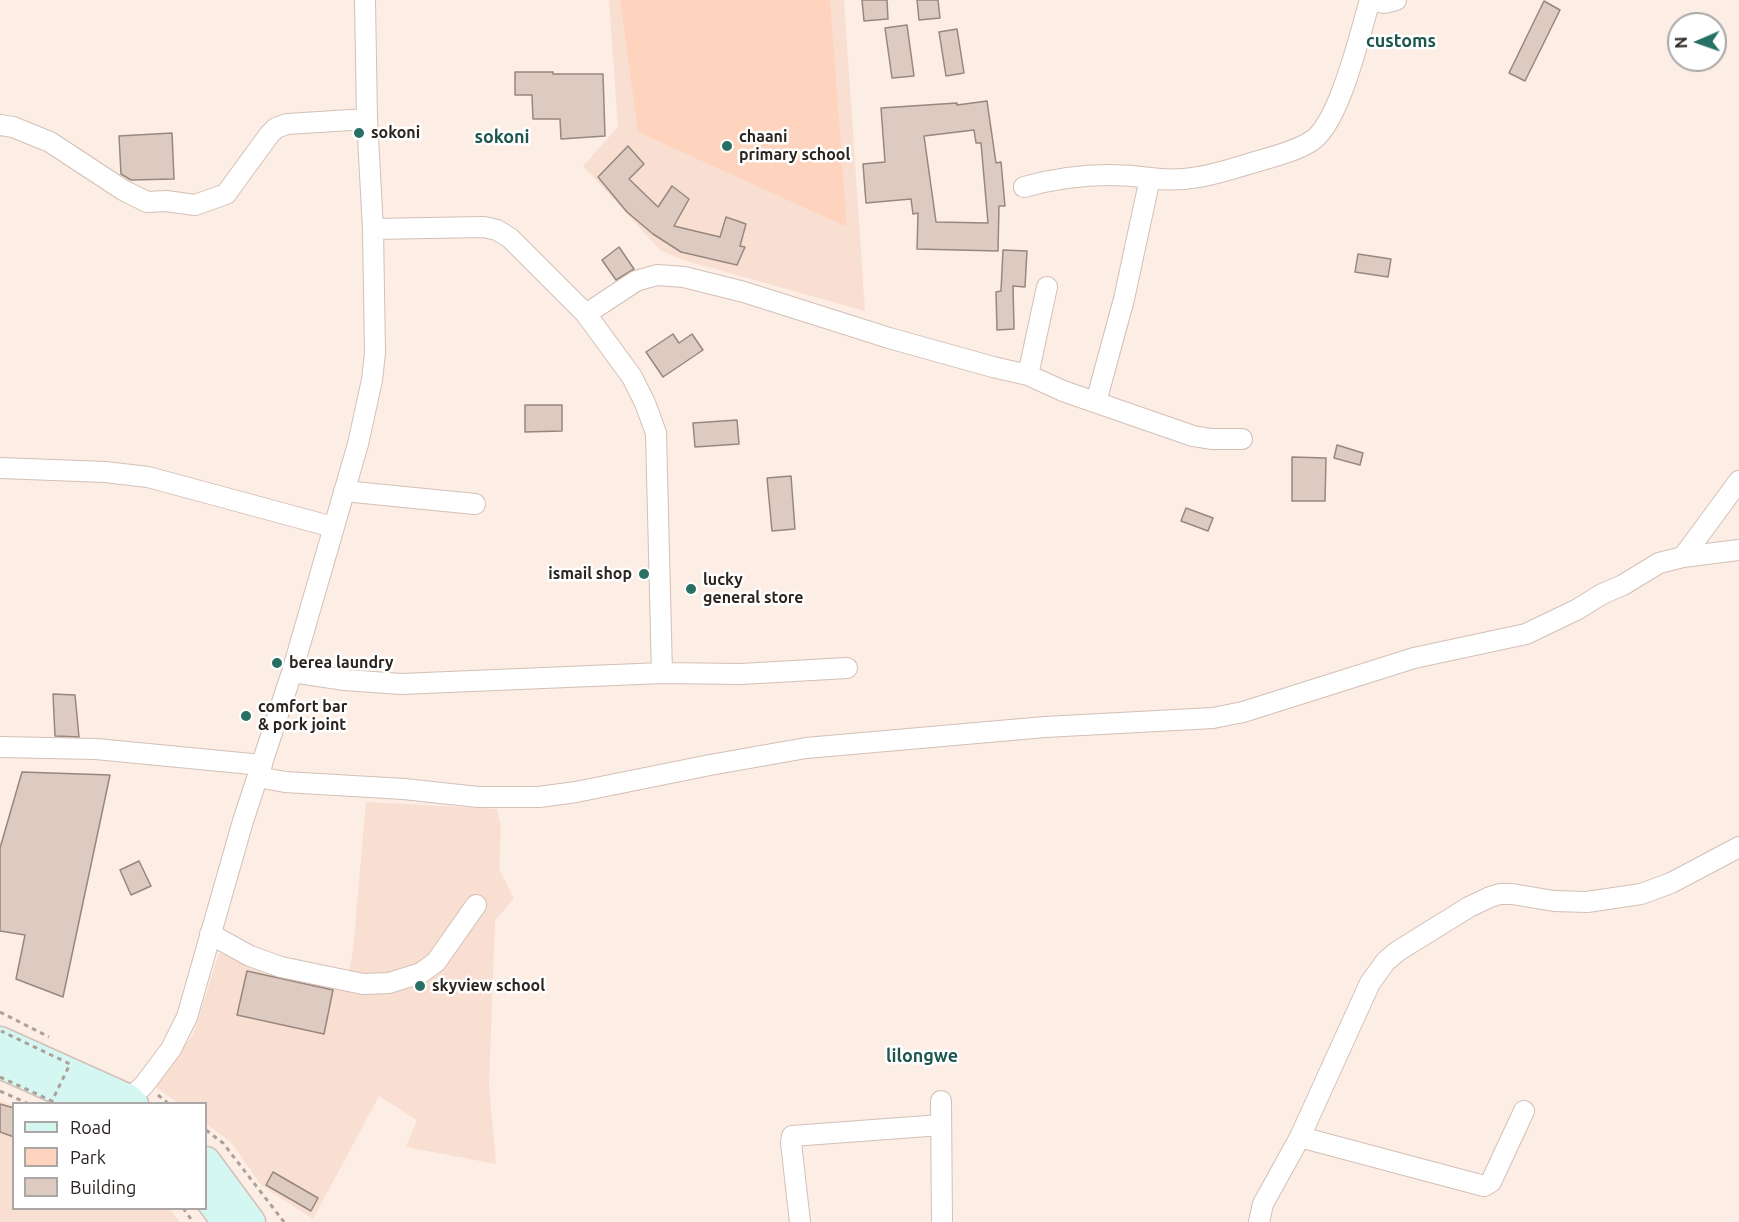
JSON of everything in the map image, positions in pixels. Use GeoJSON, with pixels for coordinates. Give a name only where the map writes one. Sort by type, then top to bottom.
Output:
{"type":"FeatureCollection","features":[{"type":"Feature","properties":{"kind":"main road"},"geometry":{"type":"LineString","coordinates":[[0,1036],[131,1101]]}},
{"type":"Feature","properties":{"kind":"main road"},"geometry":{"type":"LineString","coordinates":[[0,1064],[86,1102]]}},
{"type":"Feature","properties":{"kind":"main road"},"geometry":{"type":"LineString","coordinates":[[207,1162],[251,1222]]}},
{"type":"Feature","properties":{"kind":"main road"},"geometry":{"type":"LineString","coordinates":[[207,1196],[226,1222]]}},
{"type":"Feature","properties":{"kind":"street"},"geometry":{"type":"LineString","coordinates":[[131,1101],[171,1049],[188,1017],[243,821],[292,672],[358,444],[375,366],[373,229],[364,0]]}},
{"type":"Feature","properties":{"kind":"street"},"geometry":{"type":"LineString","coordinates":[[1024,187],[1068,178],[1133,176],[1170,181],[1194,180],[1292,151],[1312,141],[1333,114],[1370,0],[1384,3],[1396,0]]}},
{"type":"Feature","properties":{"kind":"street"},"geometry":{"type":"LineString","coordinates":[[0,124],[51,142],[123,190],[147,202],[166,201],[195,205],[226,194],[252,156],[276,128],[287,124],[367,119]]}},
{"type":"Feature","properties":{"kind":"street"},"geometry":{"type":"LineString","coordinates":[[1096,402],[1124,299],[1150,178]]}},
{"type":"Feature","properties":{"kind":"street"},"geometry":{"type":"LineString","coordinates":[[373,229],[484,227],[497,230],[523,249],[586,314],[632,376],[656,433],[662,674]]}},
{"type":"Feature","properties":{"kind":"street"},"geometry":{"type":"LineString","coordinates":[[586,314],[636,281],[657,275],[684,277],[744,292],[958,358],[1028,375],[1063,391],[1193,436],[1219,440],[1242,439]]}},
{"type":"Feature","properties":{"kind":"street"},"geometry":{"type":"LineString","coordinates":[[1028,375],[1047,287]]}},
{"type":"Feature","properties":{"kind":"street"},"geometry":{"type":"LineString","coordinates":[[0,468],[105,472],[148,477],[333,527]]}},
{"type":"Feature","properties":{"kind":"street"},"geometry":{"type":"LineString","coordinates":[[1683,557],[1739,481]]}},
{"type":"Feature","properties":{"kind":"street"},"geometry":{"type":"LineString","coordinates":[[344,491],[475,504]]}},
{"type":"Feature","properties":{"kind":"street"},"geometry":{"type":"LineString","coordinates":[[0,747],[96,749],[260,771],[285,782],[404,789],[478,797],[539,797],[806,748],[1023,729],[1213,718],[1243,712],[1414,658],[1526,634],[1623,585],[1659,563],[1683,557],[1739,550]]}},
{"type":"Feature","properties":{"kind":"street"},"geometry":{"type":"LineString","coordinates":[[292,672],[345,680],[401,684],[662,674],[741,674],[847,668]]}},
{"type":"Feature","properties":{"kind":"street"},"geometry":{"type":"LineString","coordinates":[[1259,1222],[1263,1204],[1300,1137],[1370,983],[1386,961],[1398,951],[1490,897],[1512,894],[1578,902],[1641,894],[1671,883],[1739,847]]}},
{"type":"Feature","properties":{"kind":"street"},"geometry":{"type":"LineString","coordinates":[[210,934],[250,956],[281,967],[363,984],[389,983],[420,973],[436,962],[476,905]]}},
{"type":"Feature","properties":{"kind":"street"},"geometry":{"type":"LineString","coordinates":[[941,1101],[942,1222]]}},
{"type":"Feature","properties":{"kind":"street"},"geometry":{"type":"LineString","coordinates":[[1300,1137],[1484,1186],[1491,1182],[1524,1111]]}},
{"type":"Feature","properties":{"kind":"street"},"geometry":{"type":"LineString","coordinates":[[800,1222],[792,1136],[941,1125]]}},
{"type":"Feature","properties":{"kind":"path"},"geometry":{"type":"LineString","coordinates":[[0,1036],[70,1064],[52,1101],[0,1077]]}},
{"type":"Feature","properties":{"kind":"path"},"geometry":{"type":"LineString","coordinates":[[0,1091],[25,1102]]}},
{"type":"Feature","properties":{"kind":"path"},"geometry":{"type":"LineString","coordinates":[[207,1131],[223,1143],[284,1222]]}},
{"type":"Feature","properties":{"kind":"path"},"geometry":{"type":"LineString","coordinates":[[184,1210],[194,1222]]}},
{"type":"Feature","properties":{"kind":"shaded area","name":"chaani primary school"},"geometry":{"type":"Polygon","coordinates":[[[609,0],[844,0],[865,311],[683,260],[660,250],[583,166],[618,127],[609,0]]]}},
{"type":"Feature","properties":{"kind":"shaded area"},"geometry":{"type":"Polygon","coordinates":[[[366,802],[497,809],[501,829],[499,869],[514,899],[495,920],[489,1086],[496,1164],[406,1147],[417,1120],[379,1096],[313,1219],[261,1185],[231,1142],[207,1125],[207,1102],[177,1102],[153,1085],[193,1035],[219,953],[346,990],[353,950],[366,802]]]}},
{"type":"Feature","properties":{"kind":"shaded area"},"geometry":{"type":"Polygon","coordinates":[[[0,1101],[12,1105],[12,1210],[171,1210],[180,1222],[0,1222],[0,1101]]]}},
{"type":"Feature","properties":{"kind":"green space"},"geometry":{"type":"Polygon","coordinates":[[[620,0],[830,0],[847,227],[638,132],[620,0]]]}},
{"type":"Feature","properties":{"kind":"building"},"geometry":{"type":"Polygon","coordinates":[[[862,0],[887,0],[888,19],[864,21],[862,0]]]}},
{"type":"Feature","properties":{"kind":"building"},"geometry":{"type":"Polygon","coordinates":[[[917,0],[938,0],[940,18],[919,20],[917,0]]]}},
{"type":"Feature","properties":{"kind":"building"},"geometry":{"type":"Polygon","coordinates":[[[1544,1],[1560,10],[1525,81],[1509,73],[1544,1]]]}},
{"type":"Feature","properties":{"kind":"building"},"geometry":{"type":"Polygon","coordinates":[[[907,25],[914,76],[892,78],[885,28],[907,25]]]}},
{"type":"Feature","properties":{"kind":"building"},"geometry":{"type":"Polygon","coordinates":[[[957,29],[964,73],[946,76],[939,32],[957,29]]]}},
{"type":"Feature","properties":{"kind":"building"},"geometry":{"type":"Polygon","coordinates":[[[515,72],[603,74],[605,136],[561,139],[560,119],[533,119],[532,95],[515,95],[515,72]]]}},
{"type":"Feature","properties":{"kind":"building"},"geometry":{"type":"Polygon","coordinates":[[[987,101],[996,163],[1001,162],[1005,206],[999,206],[998,251],[917,249],[918,213],[913,214],[911,199],[866,203],[863,164],[885,162],[881,108],[957,103],[957,105],[987,101]],[[974,130],[924,136],[936,222],[988,223],[981,143],[976,143],[974,130]]]}},
{"type":"Feature","properties":{"kind":"building"},"geometry":{"type":"Polygon","coordinates":[[[172,133],[174,179],[131,180],[121,174],[119,136],[172,133]]]}},
{"type":"Feature","properties":{"kind":"building"},"geometry":{"type":"Polygon","coordinates":[[[628,146],[644,164],[629,179],[658,207],[672,186],[689,199],[674,226],[720,237],[726,217],[746,224],[740,246],[745,247],[737,265],[681,252],[653,234],[627,212],[598,177],[628,146]]]}},
{"type":"Feature","properties":{"kind":"building"},"geometry":{"type":"Polygon","coordinates":[[[619,247],[634,269],[616,280],[602,260],[619,247]]]}},
{"type":"Feature","properties":{"kind":"building"},"geometry":{"type":"Polygon","coordinates":[[[1003,250],[1027,251],[1025,287],[1013,286],[1014,329],[997,330],[996,292],[1001,291],[1003,250]]]}},
{"type":"Feature","properties":{"kind":"building"},"geometry":{"type":"Polygon","coordinates":[[[1358,254],[1391,259],[1388,277],[1355,272],[1358,254]]]}},
{"type":"Feature","properties":{"kind":"building"},"geometry":{"type":"Polygon","coordinates":[[[673,334],[679,343],[692,334],[703,350],[663,377],[646,352],[673,334]]]}},
{"type":"Feature","properties":{"kind":"building"},"geometry":{"type":"Polygon","coordinates":[[[525,405],[562,405],[562,431],[525,432],[525,405]]]}},
{"type":"Feature","properties":{"kind":"building"},"geometry":{"type":"Polygon","coordinates":[[[737,420],[739,444],[695,447],[693,423],[737,420]]]}},
{"type":"Feature","properties":{"kind":"building"},"geometry":{"type":"Polygon","coordinates":[[[1337,445],[1363,453],[1360,465],[1334,458],[1337,445]]]}},
{"type":"Feature","properties":{"kind":"building"},"geometry":{"type":"Polygon","coordinates":[[[1292,457],[1326,458],[1325,501],[1292,501],[1292,457]]]}},
{"type":"Feature","properties":{"kind":"building"},"geometry":{"type":"Polygon","coordinates":[[[791,476],[795,529],[772,531],[767,478],[791,476]]]}},
{"type":"Feature","properties":{"kind":"building"},"geometry":{"type":"Polygon","coordinates":[[[1186,508],[1213,518],[1208,531],[1181,521],[1186,508]]]}},
{"type":"Feature","properties":{"kind":"building"},"geometry":{"type":"Polygon","coordinates":[[[53,694],[75,695],[79,737],[55,736],[53,694]]]}},
{"type":"Feature","properties":{"kind":"building"},"geometry":{"type":"Polygon","coordinates":[[[22,772],[110,775],[63,997],[16,979],[25,935],[0,931],[0,848],[22,772]]]}},
{"type":"Feature","properties":{"kind":"building"},"geometry":{"type":"Polygon","coordinates":[[[139,861],[151,886],[131,895],[120,870],[139,861]]]}},
{"type":"Feature","properties":{"kind":"building"},"geometry":{"type":"Polygon","coordinates":[[[247,971],[333,990],[324,1034],[237,1015],[247,971]]]}},
{"type":"Feature","properties":{"kind":"building"},"geometry":{"type":"Polygon","coordinates":[[[0,1104],[12,1107],[12,1136],[0,1132],[0,1104]]]}},
{"type":"Feature","properties":{"kind":"building"},"geometry":{"type":"Polygon","coordinates":[[[273,1172],[318,1198],[311,1211],[266,1185],[273,1172]]]}},
{"type":"Feature","properties":{"kind":"place","name":"sokoni"},"geometry":{"type":"Point","coordinates":[359,133]}},
{"type":"Feature","properties":{"kind":"place","name":"chaani primary school"},"geometry":{"type":"Point","coordinates":[727,146]}},
{"type":"Feature","properties":{"kind":"place","name":"ismail shop"},"geometry":{"type":"Point","coordinates":[644,574]}},
{"type":"Feature","properties":{"kind":"place","name":"lucky general store"},"geometry":{"type":"Point","coordinates":[691,589]}},
{"type":"Feature","properties":{"kind":"place","name":"berea laundry"},"geometry":{"type":"Point","coordinates":[277,663]}},
{"type":"Feature","properties":{"kind":"place","name":"comfort bar & pork joint"},"geometry":{"type":"Point","coordinates":[246,716]}},
{"type":"Feature","properties":{"kind":"place","name":"skyview school"},"geometry":{"type":"Point","coordinates":[420,986]}},
{"type":"Feature","properties":{"kind":"district","name":"customs"},"geometry":{"type":"Point","coordinates":[1401,41]}},
{"type":"Feature","properties":{"kind":"district","name":"sokoni"},"geometry":{"type":"Point","coordinates":[502,137]}},
{"type":"Feature","properties":{"kind":"district","name":"lilongwe"},"geometry":{"type":"Point","coordinates":[922,1056]}}]}
